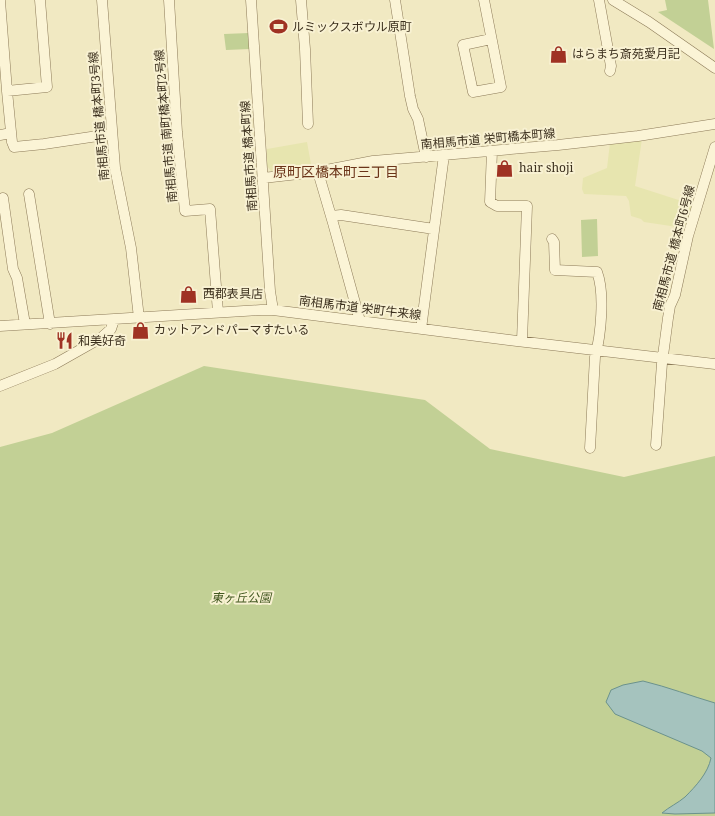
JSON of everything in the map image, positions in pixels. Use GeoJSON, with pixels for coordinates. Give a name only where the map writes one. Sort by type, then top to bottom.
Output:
{"type":"FeatureCollection","features":[{"type":"Feature","properties":{"kind":"street"},"geometry":{"type":"LineString","coordinates":[[4,88],[47,87],[40,0]]}},
{"type":"Feature","properties":{"kind":"street","name":"南相馬市道 橋本町3号線"},"geometry":{"type":"LineString","coordinates":[[102,0],[111,134],[116,176],[131,248],[139,318]]}},
{"type":"Feature","properties":{"kind":"street","name":"南相馬市道 南町橋本町2号線"},"geometry":{"type":"LineString","coordinates":[[168,0],[185,211],[210,209],[218,312]]}},
{"type":"Feature","properties":{"kind":"street","name":"南相馬市道 橋本町線"},"geometry":{"type":"LineString","coordinates":[[251,0],[270,291],[273,310]]}},
{"type":"Feature","properties":{"kind":"street"},"geometry":{"type":"LineString","coordinates":[[301,0],[308,124]]}},
{"type":"Feature","properties":{"kind":"street"},"geometry":{"type":"LineString","coordinates":[[395,0],[410,96],[418,119],[426,156]]}},
{"type":"Feature","properties":{"kind":"street"},"geometry":{"type":"LineString","coordinates":[[484,0],[501,87],[473,92],[463,45],[491,39]]}},
{"type":"Feature","properties":{"kind":"street"},"geometry":{"type":"LineString","coordinates":[[599,0],[611,66],[610,71]]}},
{"type":"Feature","properties":{"kind":"street"},"geometry":{"type":"LineString","coordinates":[[613,0],[650,22],[715,68]]}},
{"type":"Feature","properties":{"kind":"street"},"geometry":{"type":"LineString","coordinates":[[0,1],[4,88],[14,147],[111,134]]}},
{"type":"Feature","properties":{"kind":"street","name":"南相馬市道 栄町橋本町線"},"geometry":{"type":"LineString","coordinates":[[263,178],[318,172],[373,161],[567,144],[638,136],[715,124]]}},
{"type":"Feature","properties":{"kind":"street"},"geometry":{"type":"LineString","coordinates":[[0,135],[11,133]]}},
{"type":"Feature","properties":{"kind":"street","name":"南相馬市道 橋本町6号線"},"geometry":{"type":"LineString","coordinates":[[656,445],[662,358],[670,306],[675,296],[688,236],[715,147]]}},
{"type":"Feature","properties":{"kind":"street"},"geometry":{"type":"LineString","coordinates":[[492,151],[490,202],[497,206],[527,206],[522,342]]}},
{"type":"Feature","properties":{"kind":"street"},"geometry":{"type":"LineString","coordinates":[[421,329],[444,155]]}},
{"type":"Feature","properties":{"kind":"street"},"geometry":{"type":"LineString","coordinates":[[318,172],[360,321]]}},
{"type":"Feature","properties":{"kind":"street"},"geometry":{"type":"LineString","coordinates":[[29,194],[50,324]]}},
{"type":"Feature","properties":{"kind":"street"},"geometry":{"type":"LineString","coordinates":[[3,198],[13,269],[17,278],[24,324]]}},
{"type":"Feature","properties":{"kind":"street"},"geometry":{"type":"LineString","coordinates":[[331,216],[342,215],[434,229]]}},
{"type":"Feature","properties":{"kind":"street"},"geometry":{"type":"LineString","coordinates":[[552,239],[554,242],[555,270],[597,272],[600,279],[602,308],[596,357],[590,448]]}},
{"type":"Feature","properties":{"kind":"street","name":"南相馬市道 栄町牛来線"},"geometry":{"type":"LineString","coordinates":[[0,326],[273,310],[522,342],[715,364]]}},
{"type":"Feature","properties":{"kind":"street"},"geometry":{"type":"LineString","coordinates":[[0,386],[55,364],[101,338],[111,329],[114,320]]}},
{"type":"Feature","properties":{"kind":"shaded area"},"geometry":{"type":"Polygon","coordinates":[[[642,139],[635,186],[691,204],[692,208],[688,225],[684,228],[644,222],[631,216],[629,201],[626,196],[584,194],[582,189],[583,178],[607,168],[610,143],[642,139]]]}},
{"type":"Feature","properties":{"kind":"shaded area"},"geometry":{"type":"Polygon","coordinates":[[[307,142],[311,164],[304,169],[271,171],[267,166],[267,149],[307,142]]]}},
{"type":"Feature","properties":{"kind":"green space"},"geometry":{"type":"Polygon","coordinates":[[[665,0],[708,0],[714,49],[658,12],[667,10],[665,0]]]}},
{"type":"Feature","properties":{"kind":"green space"},"geometry":{"type":"Polygon","coordinates":[[[249,33],[250,49],[226,50],[224,34],[249,33]]]}},
{"type":"Feature","properties":{"kind":"green space"},"geometry":{"type":"Polygon","coordinates":[[[597,219],[598,256],[582,257],[581,220],[597,219]]]}},
{"type":"Feature","properties":{"kind":"green space","name":"東ヶ丘公園"},"geometry":{"type":"Polygon","coordinates":[[[204,366],[425,400],[490,449],[624,477],[715,456],[715,816],[0,816],[0,447],[52,433],[204,366]]]}},
{"type":"Feature","properties":{"kind":"water"},"geometry":{"type":"Polygon","coordinates":[[[643,681],[715,703],[715,813],[662,813],[682,799],[693,788],[704,774],[711,758],[702,751],[615,714],[606,702],[611,690],[623,685],[643,681]]]}},
{"type":"Feature","properties":{"kind":"place","name":"ルミックスボウル原町"},"geometry":{"type":"Point","coordinates":[278,27]}},
{"type":"Feature","properties":{"kind":"place","name":"はらまち斎苑愛月記"},"geometry":{"type":"Point","coordinates":[558,54]}},
{"type":"Feature","properties":{"kind":"place","name":"hair shoji"},"geometry":{"type":"Point","coordinates":[505,168]}},
{"type":"Feature","properties":{"kind":"place","name":"西郡表具店"},"geometry":{"type":"Point","coordinates":[189,294]}},
{"type":"Feature","properties":{"kind":"place","name":"カットアンドパーマすたいる"},"geometry":{"type":"Point","coordinates":[140,330]}},
{"type":"Feature","properties":{"kind":"place","name":"和美好奇"},"geometry":{"type":"Point","coordinates":[64,341]}},
{"type":"Feature","properties":{"kind":"district","name":"原町区橋本町三丁目"},"geometry":{"type":"Point","coordinates":[336,172]}}]}
